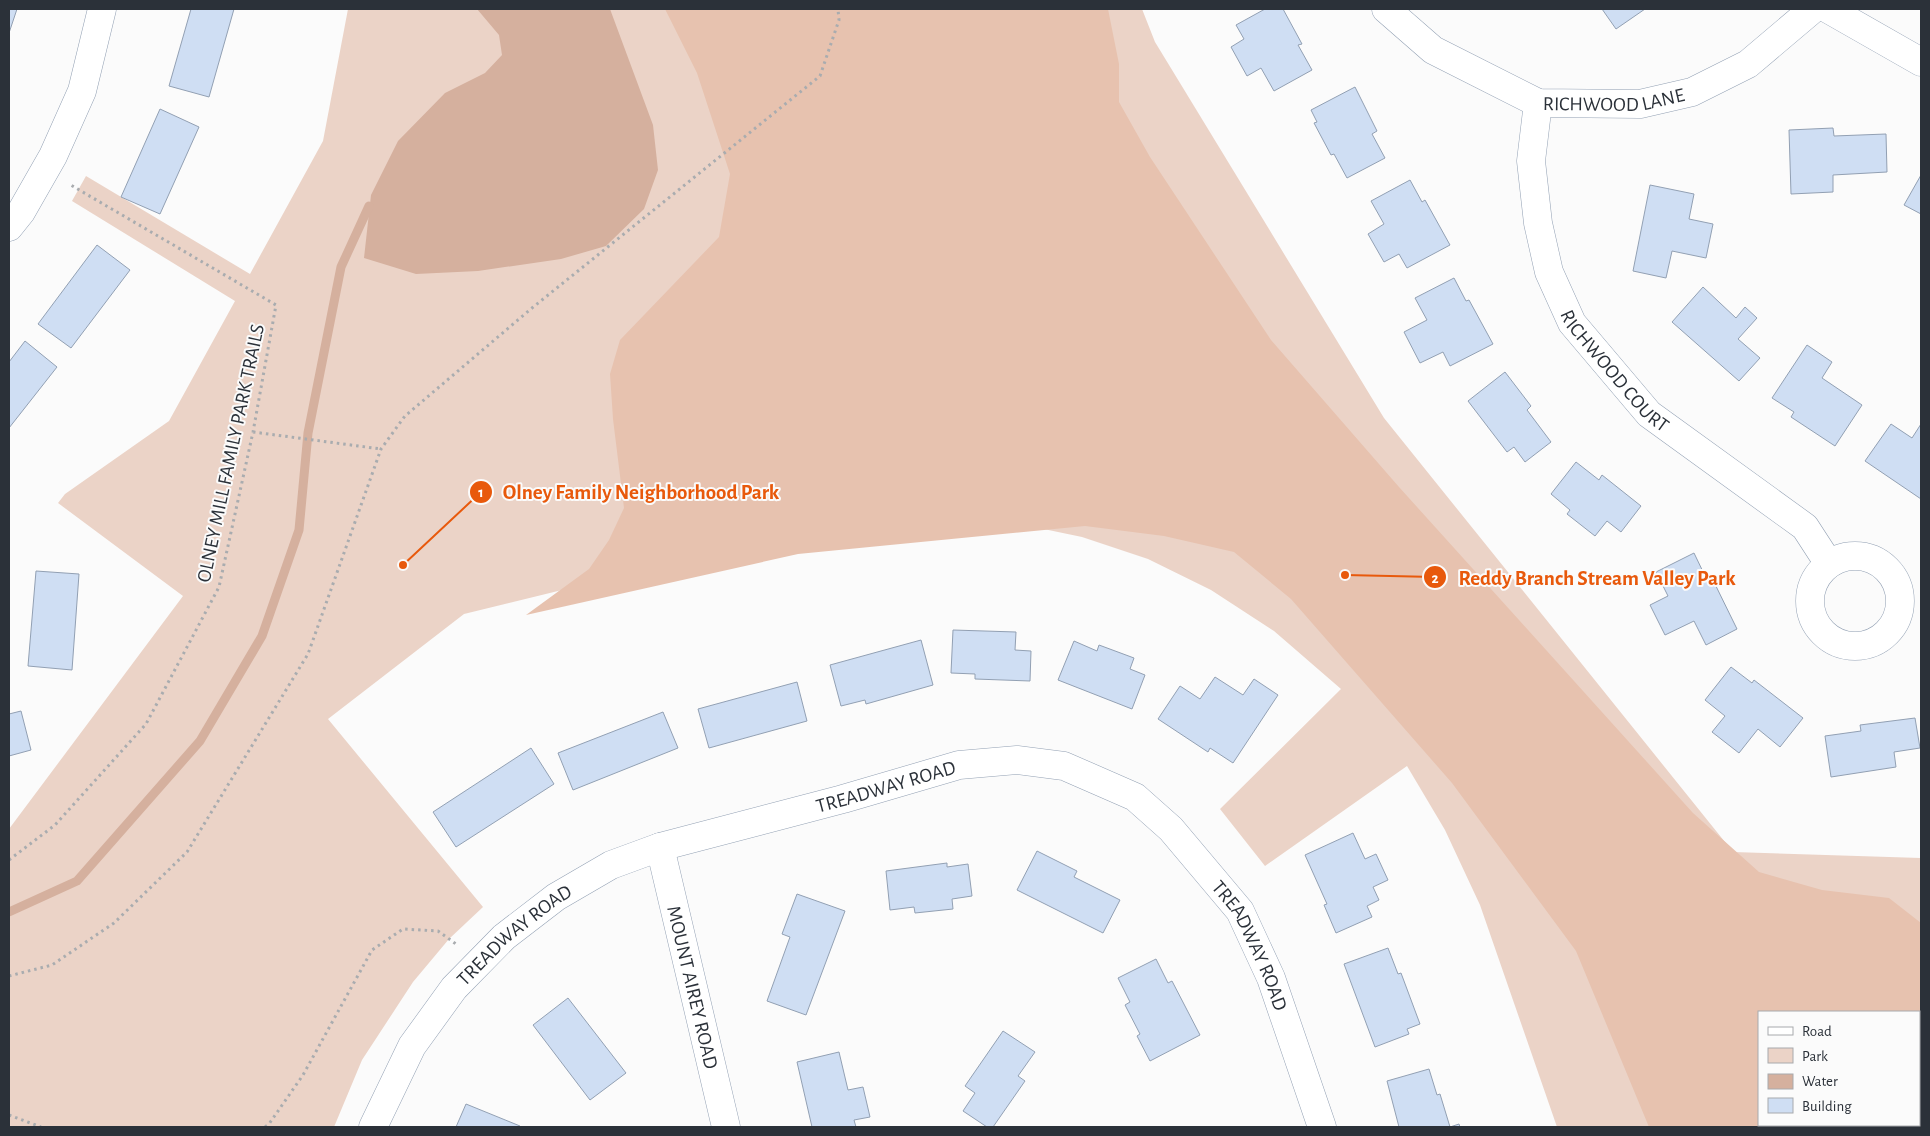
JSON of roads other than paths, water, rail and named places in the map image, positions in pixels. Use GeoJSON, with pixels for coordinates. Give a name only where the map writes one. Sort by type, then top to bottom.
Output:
{"type":"FeatureCollection","features":[{"type":"Feature","properties":{"kind":"street"},"geometry":{"type":"LineString","coordinates":[[9,227],[21,212],[53,156],[82,91],[102,9]]}},
{"type":"Feature","properties":{"kind":"street","name":"RICHWOOD LANE"},"geometry":{"type":"LineString","coordinates":[[1386,9],[1433,50],[1538,103],[1640,104],[1692,92],[1748,64],[1812,9]]}},
{"type":"Feature","properties":{"kind":"street"},"geometry":{"type":"LineString","coordinates":[[1828,9],[1921,62]]}},
{"type":"Feature","properties":{"kind":"street","name":"RICHWOOD COURT"},"geometry":{"type":"LineString","coordinates":[[1538,103],[1531,161],[1538,223],[1549,272],[1572,323],[1649,414],[1805,527],[1829,564]]}},
{"type":"Feature","properties":{"kind":"street","name":"TREADWAY ROAD"},"geometry":{"type":"LineString","coordinates":[[374,1127],[412,1046],[454,988],[504,937],[556,897],[612,865],[660,847],[843,799],[959,766],[1017,760],[1064,766],[1135,797],[1171,829],[1240,911],[1270,978],[1322,1127]]}},
{"type":"Feature","properties":{"kind":"street","name":"MOUNT AIREY ROAD"},"geometry":{"type":"LineString","coordinates":[[660,847],[726,1127]]}},
{"type":"Feature","properties":{"kind":"water"},"geometry":{"type":"Polygon","coordinates":[[[477,9],[610,9],[653,125],[658,170],[644,209],[606,246],[561,259],[478,271],[416,274],[364,258],[371,195],[398,141],[445,93],[485,73],[502,55],[499,35],[477,9]]]}},
{"type":"Feature","properties":{"kind":"waterway"},"geometry":{"type":"LineString","coordinates":[[9,912],[77,881],[200,741],[262,636],[299,530],[308,433],[341,267],[369,206]]}},
{"type":"Feature","properties":{"kind":"place","name":"Olney Family Neighborhood Park"},"geometry":{"type":"Point","coordinates":[403,565]}},
{"type":"Feature","properties":{"kind":"place","name":"Reddy Branch Stream Valley Park"},"geometry":{"type":"Point","coordinates":[1345,575]}}]}
